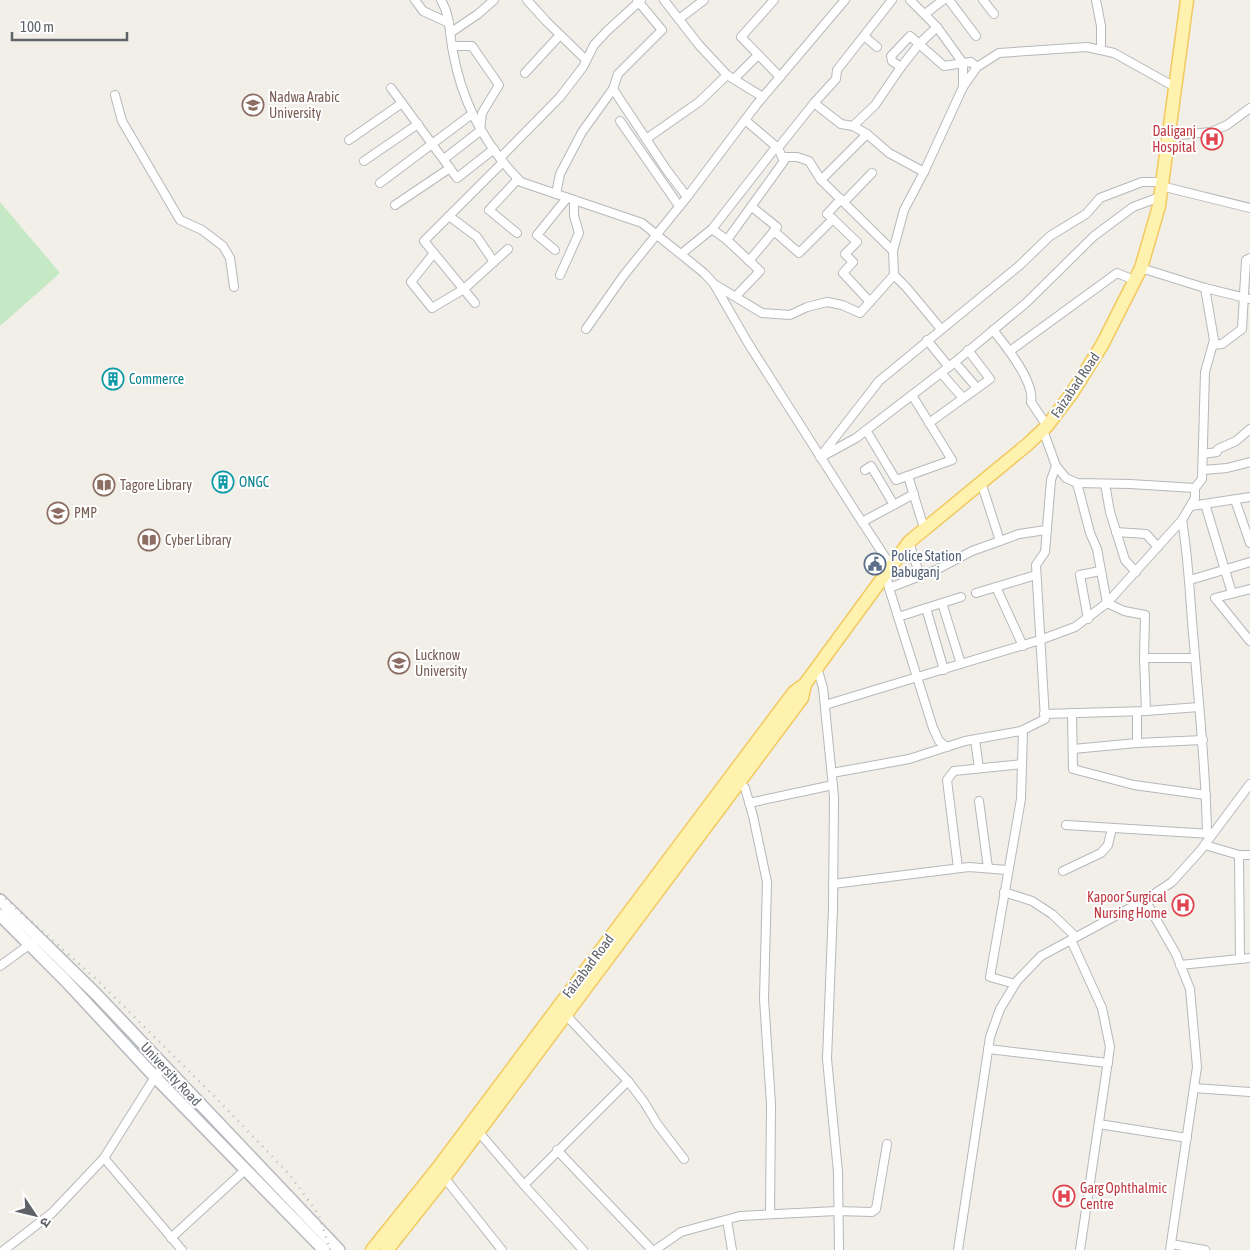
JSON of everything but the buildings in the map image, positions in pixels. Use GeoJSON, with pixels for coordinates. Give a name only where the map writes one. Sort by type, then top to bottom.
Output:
{"type":"FeatureCollection","features":[{"type":"Feature","properties":{"kind":"main road","name":"Faizabad Road"},"geometry":{"type":"LineString","coordinates":[[387,1250],[440,1173],[735,779],[794,692],[804,684],[909,542],[1045,428],[1072,393],[1102,345],[1141,268],[1159,206],[1187,0]]}},
{"type":"Feature","properties":{"kind":"main road","name":"University Road"},"geometry":{"type":"LineString","coordinates":[[0,900],[101,1000],[339,1250]]}},
{"type":"Feature","properties":{"kind":"main road","name":"University Road"},"geometry":{"type":"LineString","coordinates":[[0,915],[324,1250]]}},
{"type":"Feature","properties":{"kind":"main road"},"geometry":{"type":"LineString","coordinates":[[93,1009],[101,1000]]}},
{"type":"Feature","properties":{"kind":"main road","name":"Faizabad Road"},"geometry":{"type":"LineString","coordinates":[[372,1250],[440,1173]]}},
{"type":"Feature","properties":{"kind":"street"},"geometry":{"type":"LineString","coordinates":[[415,0],[423,10],[449,23]]}},
{"type":"Feature","properties":{"kind":"street"},"geometry":{"type":"LineString","coordinates":[[441,0],[448,11],[452,46],[466,100],[472,114],[480,130],[501,160],[518,179],[521,182],[642,223],[704,273],[714,284],[744,336],[862,522],[889,569],[889,588],[933,728],[939,741],[946,747]]}},
{"type":"Feature","properties":{"kind":"street"},"geometry":{"type":"LineString","coordinates":[[450,33],[478,14],[494,0]]}},
{"type":"Feature","properties":{"kind":"street"},"geometry":{"type":"LineString","coordinates":[[664,0],[699,45],[730,77],[763,97]]}},
{"type":"Feature","properties":{"kind":"street"},"geometry":{"type":"LineString","coordinates":[[679,19],[704,0]]}},
{"type":"Feature","properties":{"kind":"street"},"geometry":{"type":"LineString","coordinates":[[774,0],[741,37],[780,77]]}},
{"type":"Feature","properties":{"kind":"street"},"geometry":{"type":"LineString","coordinates":[[586,329],[624,275],[687,197],[763,97],[845,0]]}},
{"type":"Feature","properties":{"kind":"street"},"geometry":{"type":"LineString","coordinates":[[681,254],[712,229],[814,103],[836,79],[836,70],[892,0]]}},
{"type":"Feature","properties":{"kind":"street"},"geometry":{"type":"LineString","coordinates":[[910,0],[937,27],[962,63],[964,87]]}},
{"type":"Feature","properties":{"kind":"street"},"geometry":{"type":"LineString","coordinates":[[925,14],[943,0]]}},
{"type":"Feature","properties":{"kind":"street"},"geometry":{"type":"LineString","coordinates":[[949,0],[976,36]]}},
{"type":"Feature","properties":{"kind":"street"},"geometry":{"type":"LineString","coordinates":[[983,0],[994,14]]}},
{"type":"Feature","properties":{"kind":"street"},"geometry":{"type":"LineString","coordinates":[[1096,0],[1101,26],[1101,50]]}},
{"type":"Feature","properties":{"kind":"street"},"geometry":{"type":"LineString","coordinates":[[530,1],[560,35],[586,60]]}},
{"type":"Feature","properties":{"kind":"street"},"geometry":{"type":"LineString","coordinates":[[475,303],[424,241],[560,97],[594,46],[638,1],[662,30],[618,74],[613,89],[582,132],[560,174],[556,194]]}},
{"type":"Feature","properties":{"kind":"street"},"geometry":{"type":"LineString","coordinates":[[853,126],[875,105],[919,44],[937,27]]}},
{"type":"Feature","properties":{"kind":"street"},"geometry":{"type":"LineString","coordinates":[[525,73],[560,35]]}},
{"type":"Feature","properties":{"kind":"street"},"geometry":{"type":"LineString","coordinates":[[864,36],[877,47]]}},
{"type":"Feature","properties":{"kind":"street"},"geometry":{"type":"LineString","coordinates":[[901,67],[892,61],[891,56],[910,36],[944,66],[971,62],[977,68]]}},
{"type":"Feature","properties":{"kind":"street"},"geometry":{"type":"LineString","coordinates":[[444,160],[480,130],[482,113],[498,85],[472,46],[452,46]]}},
{"type":"Feature","properties":{"kind":"street"},"geometry":{"type":"LineString","coordinates":[[941,329],[894,275],[893,251],[904,210],[964,87],[977,68],[999,53],[1087,47],[1114,53],[1175,87]]}},
{"type":"Feature","properties":{"kind":"street"},"geometry":{"type":"LineString","coordinates":[[646,139],[699,102],[758,54]]}},
{"type":"Feature","properties":{"kind":"street"},"geometry":{"type":"LineString","coordinates":[[390,88],[433,143],[457,178],[494,150]]}},
{"type":"Feature","properties":{"kind":"street"},"geometry":{"type":"LineString","coordinates":[[613,89],[687,197]]}},
{"type":"Feature","properties":{"kind":"street"},"geometry":{"type":"LineString","coordinates":[[115,95],[122,121],[180,220],[202,230],[223,246],[230,258],[234,287]]}},
{"type":"Feature","properties":{"kind":"street"},"geometry":{"type":"LineString","coordinates":[[349,140],[402,103]]}},
{"type":"Feature","properties":{"kind":"street"},"geometry":{"type":"LineString","coordinates":[[814,103],[841,124],[853,126],[867,134],[889,153],[924,172]]}},
{"type":"Feature","properties":{"kind":"street"},"geometry":{"type":"LineString","coordinates":[[1168,136],[1211,132],[1227,125],[1250,108]]}},
{"type":"Feature","properties":{"kind":"street"},"geometry":{"type":"LineString","coordinates":[[380,183],[472,114]]}},
{"type":"Feature","properties":{"kind":"street"},"geometry":{"type":"LineString","coordinates":[[727,240],[784,161],[777,148],[745,120]]}},
{"type":"Feature","properties":{"kind":"street"},"geometry":{"type":"LineString","coordinates":[[620,121],[679,206]]}},
{"type":"Feature","properties":{"kind":"street"},"geometry":{"type":"LineString","coordinates":[[364,161],[418,124]]}},
{"type":"Feature","properties":{"kind":"street"},"geometry":{"type":"LineString","coordinates":[[821,180],[867,134]]}},
{"type":"Feature","properties":{"kind":"street"},"geometry":{"type":"LineString","coordinates":[[782,157],[797,156],[809,161],[821,180],[893,251]]}},
{"type":"Feature","properties":{"kind":"street"},"geometry":{"type":"LineString","coordinates":[[395,205],[450,168]]}},
{"type":"Feature","properties":{"kind":"street"},"geometry":{"type":"LineString","coordinates":[[870,302],[842,273],[853,262],[845,254],[857,242],[827,214],[872,173]]}},
{"type":"Feature","properties":{"kind":"street"},"geometry":{"type":"LineString","coordinates":[[517,233],[489,210],[518,179]]}},
{"type":"Feature","properties":{"kind":"street"},"geometry":{"type":"LineString","coordinates":[[820,457],[879,381],[926,340],[1020,265],[1050,236],[1086,214],[1100,198],[1142,182],[1250,208]]}},
{"type":"Feature","properties":{"kind":"street"},"geometry":{"type":"LineString","coordinates":[[820,457],[856,438],[941,373],[1026,303],[1094,236],[1161,188]]}},
{"type":"Feature","properties":{"kind":"street"},"geometry":{"type":"LineString","coordinates":[[555,250],[537,235],[570,199]]}},
{"type":"Feature","properties":{"kind":"street"},"geometry":{"type":"LineString","coordinates":[[560,275],[579,233],[570,199]]}},
{"type":"Feature","properties":{"kind":"street"},"geometry":{"type":"LineString","coordinates":[[749,260],[777,227],[752,207]]}},
{"type":"Feature","properties":{"kind":"street"},"geometry":{"type":"LineString","coordinates":[[449,216],[477,237],[494,262]]}},
{"type":"Feature","properties":{"kind":"street"},"geometry":{"type":"LineString","coordinates":[[774,231],[799,253],[833,219]]}},
{"type":"Feature","properties":{"kind":"street"},"geometry":{"type":"LineString","coordinates":[[712,229],[727,240],[760,271],[736,296]]}},
{"type":"Feature","properties":{"kind":"street"},"geometry":{"type":"LineString","coordinates":[[434,252],[411,282],[432,308],[464,289],[508,250]]}},
{"type":"Feature","properties":{"kind":"street"},"geometry":{"type":"LineString","coordinates":[[1213,346],[1222,344],[1242,329],[1246,298],[1246,260],[1250,258]]}},
{"type":"Feature","properties":{"kind":"street"},"geometry":{"type":"LineString","coordinates":[[1141,268],[1205,288],[1246,298]]}},
{"type":"Feature","properties":{"kind":"street"},"geometry":{"type":"LineString","coordinates":[[1010,351],[1117,272],[1134,280]]}},
{"type":"Feature","properties":{"kind":"street"},"geometry":{"type":"LineString","coordinates":[[714,284],[762,313],[790,315],[807,307],[827,302],[842,305],[860,314],[894,275]]}},
{"type":"Feature","properties":{"kind":"street"},"geometry":{"type":"LineString","coordinates":[[825,705],[1023,646],[1075,627],[1107,603],[1136,572],[1182,520],[1195,498],[1195,488],[1202,479],[1205,372],[1214,340],[1205,288]]}},
{"type":"Feature","properties":{"kind":"street"},"geometry":{"type":"LineString","coordinates":[[993,330],[1014,357],[1032,395],[1031,402],[1045,428],[1056,466],[1066,478],[1077,483],[1195,488]]}},
{"type":"Feature","properties":{"kind":"street"},"geometry":{"type":"LineString","coordinates":[[926,340],[948,367]]}},
{"type":"Feature","properties":{"kind":"street"},"geometry":{"type":"LineString","coordinates":[[929,424],[990,379],[968,350]]}},
{"type":"Feature","properties":{"kind":"street"},"geometry":{"type":"LineString","coordinates":[[959,367],[977,388]]}},
{"type":"Feature","properties":{"kind":"street"},"geometry":{"type":"LineString","coordinates":[[941,373],[963,398]]}},
{"type":"Feature","properties":{"kind":"street"},"geometry":{"type":"LineString","coordinates":[[866,430],[896,480],[952,460],[912,395]]}},
{"type":"Feature","properties":{"kind":"street"},"geometry":{"type":"LineString","coordinates":[[1204,454],[1217,452],[1218,449],[1236,441],[1250,429]]}},
{"type":"Feature","properties":{"kind":"street"},"geometry":{"type":"LineString","coordinates":[[883,458],[868,468],[894,505]]}},
{"type":"Feature","properties":{"kind":"street"},"geometry":{"type":"LineString","coordinates":[[1203,470],[1227,468],[1250,462]]}},
{"type":"Feature","properties":{"kind":"street"},"geometry":{"type":"LineString","coordinates":[[832,773],[909,758],[946,747],[1023,730],[1045,719],[1036,565],[1045,552],[1051,480],[1056,466]]}},
{"type":"Feature","properties":{"kind":"street"},"geometry":{"type":"LineString","coordinates":[[908,476],[924,528]]}},
{"type":"Feature","properties":{"kind":"street"},"geometry":{"type":"LineString","coordinates":[[981,482],[1000,541]]}},
{"type":"Feature","properties":{"kind":"street"},"geometry":{"type":"LineString","coordinates":[[1077,483],[1090,533],[1097,549],[1107,603]]}},
{"type":"Feature","properties":{"kind":"street"},"geometry":{"type":"LineString","coordinates":[[1105,484],[1110,512],[1125,560],[1136,572]]}},
{"type":"Feature","properties":{"kind":"street"},"geometry":{"type":"LineString","coordinates":[[862,522],[914,494]]}},
{"type":"Feature","properties":{"kind":"street"},"geometry":{"type":"LineString","coordinates":[[1190,506],[1250,497]]}},
{"type":"Feature","properties":{"kind":"street"},"geometry":{"type":"LineString","coordinates":[[1235,500],[1248,529],[1250,543]]}},
{"type":"Feature","properties":{"kind":"street"},"geometry":{"type":"LineString","coordinates":[[1205,504],[1232,593]]}},
{"type":"Feature","properties":{"kind":"street"},"geometry":{"type":"LineString","coordinates":[[1182,520],[1188,553],[1210,834]]}},
{"type":"Feature","properties":{"kind":"street"},"geometry":{"type":"LineString","coordinates":[[889,588],[936,570],[972,551],[1019,534],[1046,530]]}},
{"type":"Feature","properties":{"kind":"street"},"geometry":{"type":"LineString","coordinates":[[1116,532],[1146,534],[1158,547]]}},
{"type":"Feature","properties":{"kind":"street"},"geometry":{"type":"LineString","coordinates":[[909,542],[920,576]]}},
{"type":"Feature","properties":{"kind":"street"},"geometry":{"type":"LineString","coordinates":[[1190,580],[1250,562]]}},
{"type":"Feature","properties":{"kind":"street"},"geometry":{"type":"LineString","coordinates":[[1088,618],[1080,575],[1100,571]]}},
{"type":"Feature","properties":{"kind":"street"},"geometry":{"type":"LineString","coordinates":[[976,593],[1036,576]]}},
{"type":"Feature","properties":{"kind":"street"},"geometry":{"type":"LineString","coordinates":[[996,587],[1023,646]]}},
{"type":"Feature","properties":{"kind":"street"},"geometry":{"type":"LineString","coordinates":[[1250,589],[1215,598],[1250,641]]}},
{"type":"Feature","properties":{"kind":"street"},"geometry":{"type":"LineString","coordinates":[[898,617],[961,597]]}},
{"type":"Feature","properties":{"kind":"street"},"geometry":{"type":"LineString","coordinates":[[942,603],[961,664]]}},
{"type":"Feature","properties":{"kind":"street"},"geometry":{"type":"LineString","coordinates":[[1107,603],[1124,611],[1145,615],[1146,711]]}},
{"type":"Feature","properties":{"kind":"street"},"geometry":{"type":"LineString","coordinates":[[926,608],[944,670]]}},
{"type":"Feature","properties":{"kind":"street"},"geometry":{"type":"LineString","coordinates":[[1144,658],[1195,658]]}},
{"type":"Feature","properties":{"kind":"street"},"geometry":{"type":"LineString","coordinates":[[817,667],[823,688],[833,785],[833,884],[827,1059],[838,1172],[839,1250]]}},
{"type":"Feature","properties":{"kind":"street"},"geometry":{"type":"LineString","coordinates":[[1044,714],[1137,712],[1200,707]]}},
{"type":"Feature","properties":{"kind":"street"},"geometry":{"type":"LineString","coordinates":[[1137,712],[1137,738]]}},
{"type":"Feature","properties":{"kind":"street"},"geometry":{"type":"LineString","coordinates":[[1072,713],[1073,769],[1134,785],[1206,795]]}},
{"type":"Feature","properties":{"kind":"street"},"geometry":{"type":"LineString","coordinates":[[1015,984],[990,977],[1007,870],[1021,799],[1023,730]]}},
{"type":"Feature","properties":{"kind":"street"},"geometry":{"type":"LineString","coordinates":[[975,740],[979,768]]}},
{"type":"Feature","properties":{"kind":"street"},"geometry":{"type":"LineString","coordinates":[[1073,749],[1137,743],[1202,740]]}},
{"type":"Feature","properties":{"kind":"street"},"geometry":{"type":"LineString","coordinates":[[958,868],[947,780],[954,771],[1022,764]]}},
{"type":"Feature","properties":{"kind":"street"},"geometry":{"type":"LineString","coordinates":[[735,779],[745,788],[767,882],[764,1000],[771,1104],[770,1214]]}},
{"type":"Feature","properties":{"kind":"street"},"geometry":{"type":"LineString","coordinates":[[958,1250],[990,1037],[1000,1009],[1015,984],[1041,956],[1145,900],[1172,882],[1205,845],[1210,834],[1250,784]]}},
{"type":"Feature","properties":{"kind":"street"},"geometry":{"type":"LineString","coordinates":[[749,803],[833,785]]}},
{"type":"Feature","properties":{"kind":"street"},"geometry":{"type":"LineString","coordinates":[[979,801],[988,868]]}},
{"type":"Feature","properties":{"kind":"street"},"geometry":{"type":"LineString","coordinates":[[1066,825],[1210,834]]}},
{"type":"Feature","properties":{"kind":"street"},"geometry":{"type":"LineString","coordinates":[[1062,870],[1102,853],[1108,845],[1112,828]]}},
{"type":"Feature","properties":{"kind":"street"},"geometry":{"type":"LineString","coordinates":[[1205,845],[1239,855],[1250,854]]}},
{"type":"Feature","properties":{"kind":"street"},"geometry":{"type":"LineString","coordinates":[[1239,855],[1240,959]]}},
{"type":"Feature","properties":{"kind":"street"},"geometry":{"type":"LineString","coordinates":[[833,884],[969,867],[1007,870]]}},
{"type":"Feature","properties":{"kind":"street"},"geometry":{"type":"LineString","coordinates":[[1004,892],[1032,901],[1052,914],[1074,938],[1102,1008],[1110,1047],[1080,1250]]}},
{"type":"Feature","properties":{"kind":"street"},"geometry":{"type":"LineString","coordinates":[[1145,900],[1176,954],[1190,989],[1197,1067],[1171,1247],[1206,1250]]}},
{"type":"Feature","properties":{"kind":"street"},"geometry":{"type":"LineString","coordinates":[[1241,910],[1250,910]]}},
{"type":"Feature","properties":{"kind":"street"},"geometry":{"type":"LineString","coordinates":[[0,966],[39,938]]}},
{"type":"Feature","properties":{"kind":"street"},"geometry":{"type":"LineString","coordinates":[[1180,964],[1250,958]]}},
{"type":"Feature","properties":{"kind":"street"},"geometry":{"type":"LineString","coordinates":[[560,1011],[628,1081],[684,1160]]}},
{"type":"Feature","properties":{"kind":"street"},"geometry":{"type":"LineString","coordinates":[[988,1049],[1108,1063]]}},
{"type":"Feature","properties":{"kind":"street"},"geometry":{"type":"LineString","coordinates":[[4,1250],[52,1213],[104,1158],[155,1076],[164,1067]]}},
{"type":"Feature","properties":{"kind":"street"},"geometry":{"type":"LineString","coordinates":[[524,1185],[628,1081]]}},
{"type":"Feature","properties":{"kind":"street"},"geometry":{"type":"LineString","coordinates":[[1194,1088],[1250,1092]]}},
{"type":"Feature","properties":{"kind":"street"},"geometry":{"type":"LineString","coordinates":[[1099,1124],[1187,1138]]}},
{"type":"Feature","properties":{"kind":"street"},"geometry":{"type":"LineString","coordinates":[[474,1127],[583,1250]]}},
{"type":"Feature","properties":{"kind":"street"},"geometry":{"type":"LineString","coordinates":[[557,1150],[654,1250],[681,1232],[740,1216],[840,1211],[872,1212],[876,1209],[887,1144]]}},
{"type":"Feature","properties":{"kind":"street"},"geometry":{"type":"LineString","coordinates":[[104,1158],[182,1250]]}},
{"type":"Feature","properties":{"kind":"street"},"geometry":{"type":"LineString","coordinates":[[171,1238],[246,1170]]}},
{"type":"Feature","properties":{"kind":"street"},"geometry":{"type":"LineString","coordinates":[[440,1173],[502,1250]]}},
{"type":"Feature","properties":{"kind":"street"},"geometry":{"type":"LineString","coordinates":[[727,1220],[732,1250]]}},
{"type":"Feature","properties":{"kind":"green space"},"geometry":{"type":"Polygon","coordinates":[[[0,202],[60,273],[0,326],[0,202]]]}},
{"type":"Feature","properties":{"kind":"railway"},"geometry":{"type":"LineString","coordinates":[[0,894],[95,978],[213,1095],[289,1174],[319,1215],[330,1250]]}},
{"type":"Feature","properties":{"kind":"place","name":"Nadwa Arabic University"},"geometry":{"type":"Point","coordinates":[253,105]}},
{"type":"Feature","properties":{"kind":"place","name":"Daliganj Hospital"},"geometry":{"type":"Point","coordinates":[1212,139]}},
{"type":"Feature","properties":{"kind":"place","name":"Commerce"},"geometry":{"type":"Point","coordinates":[113,379]}},
{"type":"Feature","properties":{"kind":"place","name":"ONGC"},"geometry":{"type":"Point","coordinates":[223,482]}},
{"type":"Feature","properties":{"kind":"place","name":"Tagore Library"},"geometry":{"type":"Point","coordinates":[104,485]}},
{"type":"Feature","properties":{"kind":"place","name":"PMP"},"geometry":{"type":"Point","coordinates":[58,513]}},
{"type":"Feature","properties":{"kind":"place","name":"Cyber Library"},"geometry":{"type":"Point","coordinates":[149,540]}},
{"type":"Feature","properties":{"kind":"place","name":"Police Station Babuganj"},"geometry":{"type":"Point","coordinates":[875,564]}},
{"type":"Feature","properties":{"kind":"place","name":"Lucknow University"},"geometry":{"type":"Point","coordinates":[399,663]}},
{"type":"Feature","properties":{"kind":"place","name":"Kapoor Surgical Nursing Home"},"geometry":{"type":"Point","coordinates":[1183,905]}},
{"type":"Feature","properties":{"kind":"place","name":"Garg Ophthalmic Centre"},"geometry":{"type":"Point","coordinates":[1064,1196]}}]}
